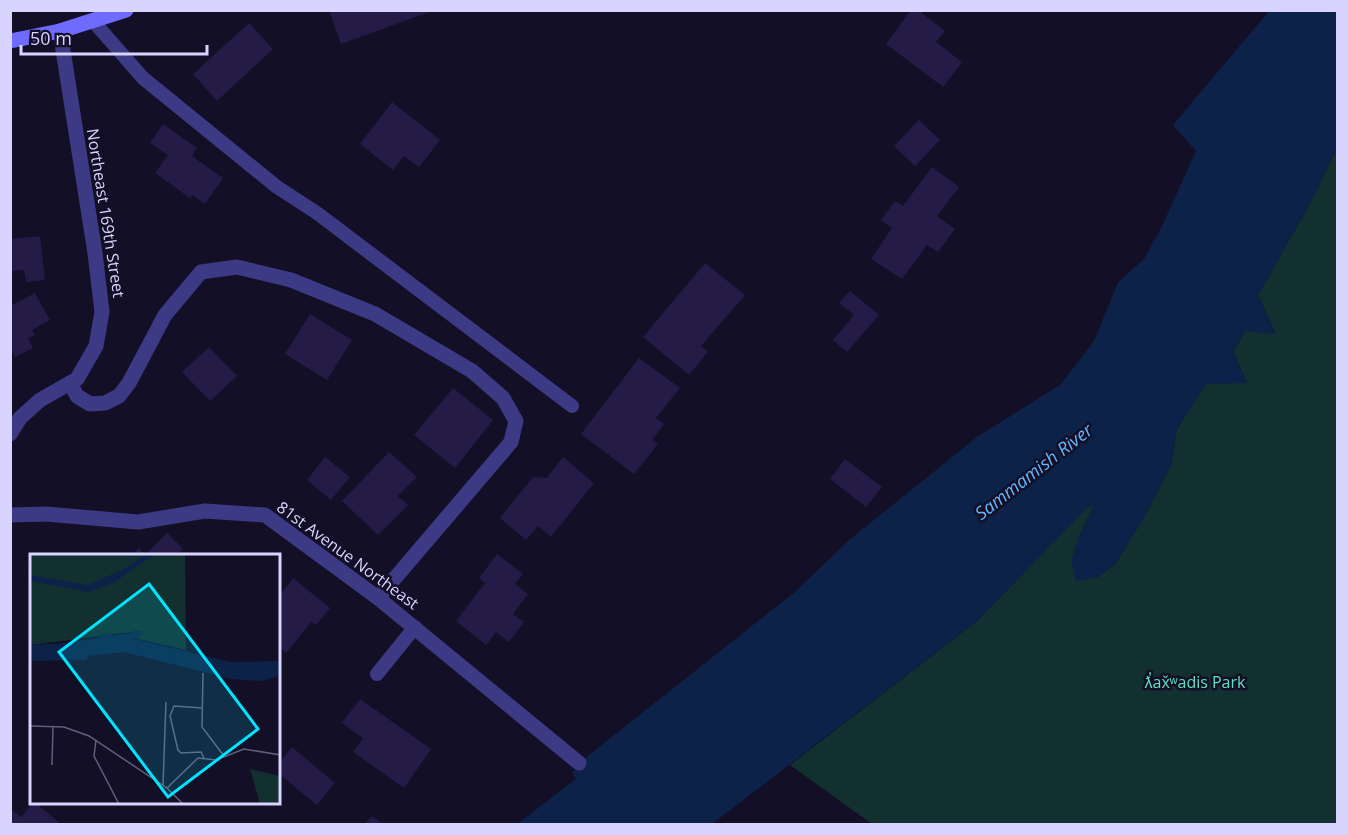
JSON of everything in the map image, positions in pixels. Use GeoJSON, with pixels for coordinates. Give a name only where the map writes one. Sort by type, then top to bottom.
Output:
{"type":"FeatureCollection","features":[{"type":"Feature","properties":{"kind":"main road"},"geometry":{"type":"LineString","coordinates":[[10,41],[60,31],[126,10]]}},
{"type":"Feature","properties":{"kind":"street","name":"Northeast 169th Street"},"geometry":{"type":"LineString","coordinates":[[10,434],[20,418],[40,400],[77,379],[96,346],[102,312],[60,31]]}},
{"type":"Feature","properties":{"kind":"street"},"geometry":{"type":"LineString","coordinates":[[70,383],[77,396],[90,404],[105,403],[119,396],[129,383],[165,315],[201,272],[237,267],[291,280],[375,314],[472,371],[503,398],[516,421],[511,442],[378,598]]}},
{"type":"Feature","properties":{"kind":"street","name":"81st Avenue Northeast"},"geometry":{"type":"LineString","coordinates":[[10,515],[46,514],[138,522],[205,511],[265,515],[415,627],[579,763]]}},
{"type":"Feature","properties":{"kind":"lane"},"geometry":{"type":"LineString","coordinates":[[93,21],[142,78],[277,187],[318,213],[572,406]]}},
{"type":"Feature","properties":{"kind":"lane"},"geometry":{"type":"LineString","coordinates":[[377,674],[415,627]]}},
{"type":"Feature","properties":{"kind":"green space","name":"ƛ̕ax̌ʷadis Park"},"geometry":{"type":"Polygon","coordinates":[[[1337,147],[1337,824],[872,824],[790,765],[977,621],[1087,507],[1095,504],[1078,539],[1076,580],[1096,578],[1115,564],[1143,519],[1171,465],[1177,429],[1206,383],[1247,383],[1233,352],[1245,331],[1275,333],[1258,295],[1315,194],[1337,147]]]}},
{"type":"Feature","properties":{"kind":"water","name":"Sammamish River"},"geometry":{"type":"Polygon","coordinates":[[[1269,11],[1337,11],[1337,147],[1315,194],[1258,295],[1275,334],[1245,331],[1233,352],[1247,383],[1206,384],[1177,429],[1171,465],[1143,519],[1115,564],[1096,578],[1076,581],[1071,561],[1094,504],[1087,508],[977,621],[712,824],[517,824],[576,779],[572,773],[579,763],[796,591],[849,540],[977,437],[1061,384],[1094,341],[1118,282],[1144,259],[1162,226],[1196,151],[1173,125],[1269,11]]]}},
{"type":"Feature","properties":{"kind":"building"},"geometry":{"type":"Polygon","coordinates":[[[329,10],[432,10],[432,11],[341,44],[329,10]]]}},
{"type":"Feature","properties":{"kind":"building"},"geometry":{"type":"Polygon","coordinates":[[[911,10],[918,10],[945,31],[936,42],[962,62],[943,87],[886,44],[911,10]]]}},
{"type":"Feature","properties":{"kind":"building"},"geometry":{"type":"Polygon","coordinates":[[[249,23],[273,49],[217,101],[193,74],[249,23]]]}},
{"type":"Feature","properties":{"kind":"building"},"geometry":{"type":"Polygon","coordinates":[[[392,102],[440,140],[419,167],[404,156],[393,170],[360,144],[392,102]]]}},
{"type":"Feature","properties":{"kind":"building"},"geometry":{"type":"Polygon","coordinates":[[[919,120],[940,140],[915,166],[894,146],[919,120]]]}},
{"type":"Feature","properties":{"kind":"building"},"geometry":{"type":"Polygon","coordinates":[[[163,124],[197,148],[192,156],[223,178],[205,204],[192,195],[190,198],[155,173],[168,155],[150,143],[163,124]]]}},
{"type":"Feature","properties":{"kind":"building"},"geometry":{"type":"Polygon","coordinates":[[[932,167],[959,187],[937,216],[955,229],[938,252],[927,245],[902,279],[871,259],[892,228],[881,220],[895,201],[903,206],[932,167]]]}},
{"type":"Feature","properties":{"kind":"building"},"geometry":{"type":"Polygon","coordinates":[[[40,236],[45,280],[26,282],[24,270],[10,271],[10,239],[40,236]]]}},
{"type":"Feature","properties":{"kind":"building"},"geometry":{"type":"Polygon","coordinates":[[[705,263],[745,295],[701,346],[708,352],[689,375],[643,337],[705,263]]]}},
{"type":"Feature","properties":{"kind":"building"},"geometry":{"type":"Polygon","coordinates":[[[850,291],[879,315],[847,352],[833,340],[854,315],[839,303],[850,291]]]}},
{"type":"Feature","properties":{"kind":"building"},"geometry":{"type":"Polygon","coordinates":[[[35,293],[50,320],[32,330],[35,335],[28,338],[33,348],[15,357],[13,353],[10,354],[10,306],[35,293]]]}},
{"type":"Feature","properties":{"kind":"building"},"geometry":{"type":"Polygon","coordinates":[[[310,314],[352,340],[327,380],[285,354],[310,314]]]}},
{"type":"Feature","properties":{"kind":"building"},"geometry":{"type":"Polygon","coordinates":[[[209,347],[237,376],[210,401],[182,372],[209,347]]]}},
{"type":"Feature","properties":{"kind":"building"},"geometry":{"type":"Polygon","coordinates":[[[639,358],[680,388],[656,418],[664,424],[652,440],[658,444],[634,474],[581,434],[639,358]]]}},
{"type":"Feature","properties":{"kind":"building"},"geometry":{"type":"Polygon","coordinates":[[[453,388],[493,420],[455,468],[414,435],[453,388]]]}},
{"type":"Feature","properties":{"kind":"building"},"geometry":{"type":"Polygon","coordinates":[[[389,452],[417,477],[398,496],[408,505],[378,535],[342,501],[389,452]]]}},
{"type":"Feature","properties":{"kind":"building"},"geometry":{"type":"Polygon","coordinates":[[[325,457],[350,477],[331,500],[307,480],[325,457]]]}},
{"type":"Feature","properties":{"kind":"building"},"geometry":{"type":"Polygon","coordinates":[[[563,457],[594,483],[551,537],[538,526],[526,540],[500,518],[533,477],[547,478],[563,457]]]}},
{"type":"Feature","properties":{"kind":"building"},"geometry":{"type":"Polygon","coordinates":[[[845,459],[882,487],[866,507],[830,479],[845,459]]]}},
{"type":"Feature","properties":{"kind":"building"},"geometry":{"type":"Polygon","coordinates":[[[167,533],[183,549],[178,554],[146,554],[167,533]]]}},
{"type":"Feature","properties":{"kind":"building"},"geometry":{"type":"Polygon","coordinates":[[[139,548],[144,554],[133,554],[139,548]]]}},
{"type":"Feature","properties":{"kind":"building"},"geometry":{"type":"Polygon","coordinates":[[[497,554],[523,574],[515,584],[528,594],[513,614],[524,622],[509,642],[496,632],[486,645],[456,621],[485,583],[479,578],[497,554]]]}},
{"type":"Feature","properties":{"kind":"building"},"geometry":{"type":"Polygon","coordinates":[[[293,578],[330,608],[316,625],[311,622],[286,653],[280,648],[280,595],[293,578]]]}},
{"type":"Feature","properties":{"kind":"building"},"geometry":{"type":"Polygon","coordinates":[[[360,699],[431,749],[404,788],[353,752],[363,738],[342,723],[360,699]]]}},
{"type":"Feature","properties":{"kind":"building"},"geometry":{"type":"Polygon","coordinates":[[[292,747],[335,783],[317,805],[280,775],[280,762],[292,747]]]}},
{"type":"Feature","properties":{"kind":"building"},"geometry":{"type":"Polygon","coordinates":[[[31,805],[38,805],[61,824],[10,824],[10,808],[21,817],[31,805]]]}},
{"type":"Feature","properties":{"kind":"building"},"geometry":{"type":"Polygon","coordinates":[[[372,816],[383,824],[365,824],[372,816]]]}}]}
